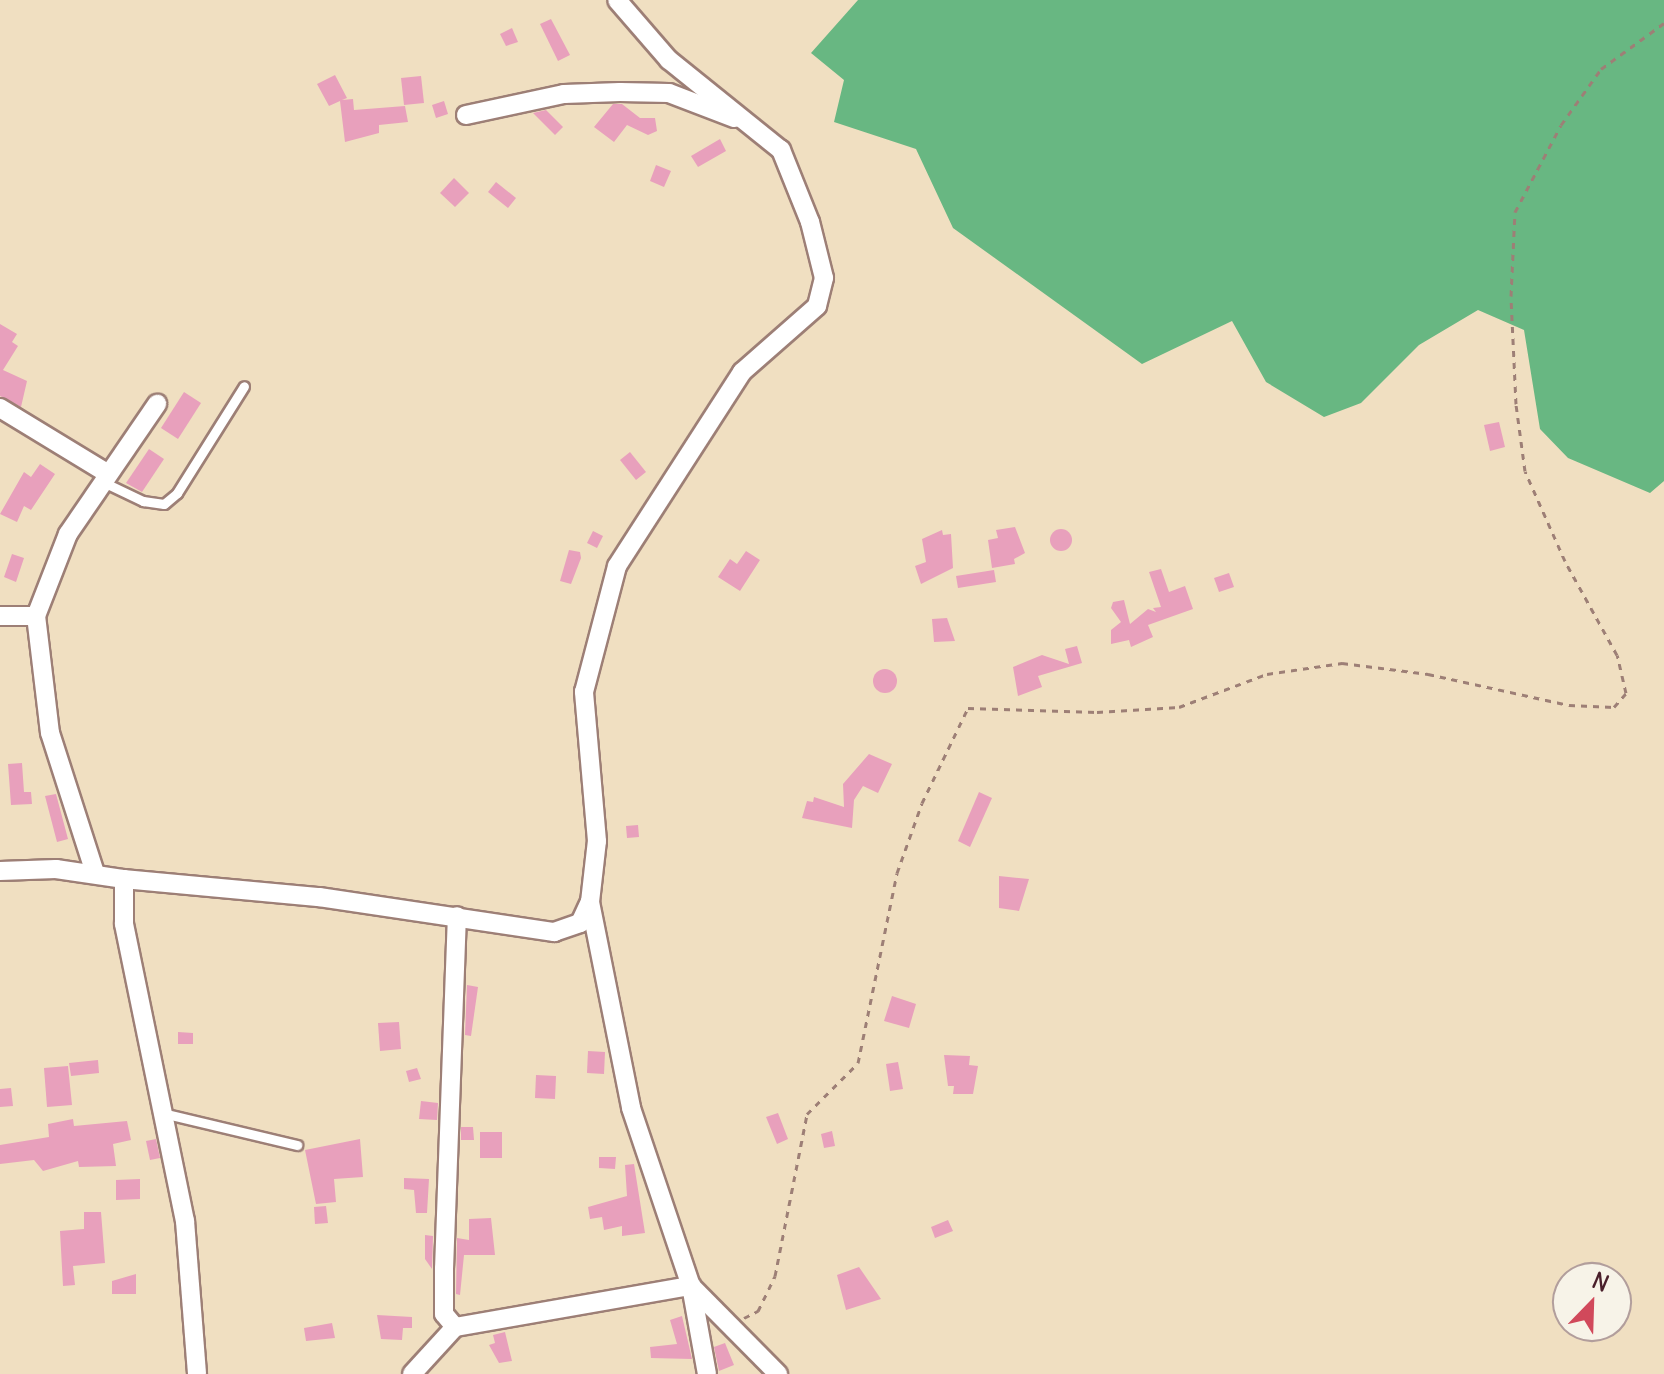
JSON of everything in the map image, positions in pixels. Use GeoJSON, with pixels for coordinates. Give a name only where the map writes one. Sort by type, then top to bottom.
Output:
{"type":"FeatureCollection","features":[{"type":"Feature","properties":{"kind":"street"},"geometry":{"type":"LineString","coordinates":[[617,0],[669,60],[781,150],[810,222],[824,278],[817,306],[742,372],[617,566],[599,617],[584,692],[597,841],[590,902],[631,1108],[691,1286],[707,1374]]}},
{"type":"Feature","properties":{"kind":"street"},"geometry":{"type":"LineString","coordinates":[[669,60],[669,93]]}},
{"type":"Feature","properties":{"kind":"street"},"geometry":{"type":"LineString","coordinates":[[466,115],[564,94],[669,93],[744,121]]}},
{"type":"Feature","properties":{"kind":"street"},"geometry":{"type":"LineString","coordinates":[[95,873],[50,733],[36,616],[68,534],[104,477],[157,404]]}},
{"type":"Feature","properties":{"kind":"street"},"geometry":{"type":"LineString","coordinates":[[0,408],[104,477]]}},
{"type":"Feature","properties":{"kind":"street"},"geometry":{"type":"LineString","coordinates":[[0,616],[36,616]]}},
{"type":"Feature","properties":{"kind":"street"},"geometry":{"type":"LineString","coordinates":[[0,871],[95,873],[124,879],[457,916],[554,932],[580,923],[590,902]]}},
{"type":"Feature","properties":{"kind":"street"},"geometry":{"type":"LineString","coordinates":[[124,879],[124,924],[159,1112],[185,1221],[197,1374]]}},
{"type":"Feature","properties":{"kind":"street"},"geometry":{"type":"LineString","coordinates":[[455,1327],[444,1314],[444,1269],[457,916]]}},
{"type":"Feature","properties":{"kind":"street"},"geometry":{"type":"LineString","coordinates":[[691,1286],[778,1374]]}},
{"type":"Feature","properties":{"kind":"street"},"geometry":{"type":"LineString","coordinates":[[418,1373],[455,1327],[691,1286]]}},
{"type":"Feature","properties":{"kind":"lane"},"geometry":{"type":"LineString","coordinates":[[104,477],[143,501],[164,504],[177,493],[244,386]]}},
{"type":"Feature","properties":{"kind":"lane"},"geometry":{"type":"LineString","coordinates":[[159,1112],[297,1145]]}},
{"type":"Feature","properties":{"kind":"path"},"geometry":{"type":"LineString","coordinates":[[730,1326],[758,1311],[775,1276],[807,1114],[858,1063],[897,873],[922,803],[968,708],[1097,712],[1179,707],[1267,674],[1342,663],[1428,674],[1569,705],[1614,707],[1626,693],[1617,655],[1565,561],[1525,471],[1516,404],[1511,296],[1515,212],[1561,125],[1601,69],[1664,23]]}},
{"type":"Feature","properties":{"kind":"green space"},"geometry":{"type":"Polygon","coordinates":[[[858,0],[1664,0],[1664,481],[1650,493],[1568,458],[1540,429],[1524,330],[1478,310],[1419,345],[1361,403],[1324,417],[1266,382],[1232,321],[1142,364],[953,228],[916,149],[834,122],[844,80],[811,53],[858,0]]]}},
{"type":"Feature","properties":{"kind":"building"},"geometry":{"type":"Polygon","coordinates":[[[551,19],[570,55],[558,61],[540,24],[551,19]]]}},
{"type":"Feature","properties":{"kind":"building"},"geometry":{"type":"Polygon","coordinates":[[[512,28],[518,42],[506,46],[500,34],[512,28]]]}},
{"type":"Feature","properties":{"kind":"building"},"geometry":{"type":"Polygon","coordinates":[[[335,75],[347,98],[342,100],[353,99],[354,110],[405,106],[408,122],[379,125],[379,133],[345,142],[340,101],[329,106],[317,84],[335,75]]]}},
{"type":"Feature","properties":{"kind":"building"},"geometry":{"type":"Polygon","coordinates":[[[421,76],[424,103],[404,105],[401,78],[421,76]]]}},
{"type":"Feature","properties":{"kind":"building"},"geometry":{"type":"Polygon","coordinates":[[[444,101],[448,114],[436,118],[432,105],[444,101]]]}},
{"type":"Feature","properties":{"kind":"building"},"geometry":{"type":"Polygon","coordinates":[[[613,104],[622,104],[640,118],[655,118],[657,131],[648,135],[627,125],[614,142],[594,127],[613,104]]]}},
{"type":"Feature","properties":{"kind":"building"},"geometry":{"type":"Polygon","coordinates":[[[546,110],[563,127],[555,135],[533,113],[546,110]]]}},
{"type":"Feature","properties":{"kind":"building"},"geometry":{"type":"Polygon","coordinates":[[[720,139],[726,151],[698,167],[691,156],[720,139]]]}},
{"type":"Feature","properties":{"kind":"building"},"geometry":{"type":"Polygon","coordinates":[[[656,165],[671,171],[664,187],[650,181],[656,165]]]}},
{"type":"Feature","properties":{"kind":"building"},"geometry":{"type":"Polygon","coordinates":[[[454,178],[469,193],[455,207],[440,193],[454,178]]]}},
{"type":"Feature","properties":{"kind":"building"},"geometry":{"type":"Polygon","coordinates":[[[496,182],[516,198],[508,208],[488,192],[496,182]]]}},
{"type":"Feature","properties":{"kind":"building"},"geometry":{"type":"Polygon","coordinates":[[[0,324],[17,334],[12,342],[18,346],[3,370],[27,381],[21,407],[0,396],[0,324]]]}},
{"type":"Feature","properties":{"kind":"building"},"geometry":{"type":"Polygon","coordinates":[[[184,392],[201,403],[178,439],[161,428],[184,392]]]}},
{"type":"Feature","properties":{"kind":"building"},"geometry":{"type":"Polygon","coordinates":[[[1499,422],[1505,447],[1490,451],[1484,425],[1499,422]]]}},
{"type":"Feature","properties":{"kind":"building"},"geometry":{"type":"Polygon","coordinates":[[[149,449],[164,459],[142,492],[126,483],[149,449]]]}},
{"type":"Feature","properties":{"kind":"building"},"geometry":{"type":"Polygon","coordinates":[[[630,452],[646,472],[636,480],[620,460],[630,452]]]}},
{"type":"Feature","properties":{"kind":"building"},"geometry":{"type":"Polygon","coordinates":[[[40,464],[55,474],[31,510],[24,506],[17,522],[0,514],[24,472],[31,477],[40,464]]]}},
{"type":"Feature","properties":{"kind":"building"},"geometry":{"type":"Polygon","coordinates":[[[1015,527],[1025,553],[1014,559],[1015,564],[992,568],[988,540],[998,538],[996,530],[1015,527]]]}},
{"type":"Feature","properties":{"kind":"building"},"geometry":{"type":"Polygon","coordinates":[[[1061,529],[1069,532],[1072,540],[1069,548],[1061,551],[1053,548],[1050,540],[1053,532],[1061,529]]]}},
{"type":"Feature","properties":{"kind":"building"},"geometry":{"type":"Polygon","coordinates":[[[942,530],[943,535],[951,534],[953,568],[921,584],[915,566],[926,562],[922,539],[942,530]]]}},
{"type":"Feature","properties":{"kind":"building"},"geometry":{"type":"Polygon","coordinates":[[[593,531],[603,536],[597,548],[587,543],[593,531]]]}},
{"type":"Feature","properties":{"kind":"building"},"geometry":{"type":"Polygon","coordinates":[[[569,550],[580,552],[581,558],[571,584],[560,581],[569,550]]]}},
{"type":"Feature","properties":{"kind":"building"},"geometry":{"type":"Polygon","coordinates":[[[746,551],[760,560],[740,591],[718,577],[730,559],[737,564],[746,551]]]}},
{"type":"Feature","properties":{"kind":"building"},"geometry":{"type":"Polygon","coordinates":[[[12,554],[24,558],[16,582],[4,577],[12,554]]]}},
{"type":"Feature","properties":{"kind":"building"},"geometry":{"type":"Polygon","coordinates":[[[1161,569],[1169,592],[1185,586],[1193,609],[1148,625],[1153,637],[1131,647],[1129,640],[1111,644],[1111,630],[1121,622],[1111,608],[1113,602],[1124,600],[1130,624],[1148,609],[1156,612],[1153,608],[1161,607],[1149,572],[1161,569]]]}},
{"type":"Feature","properties":{"kind":"building"},"geometry":{"type":"Polygon","coordinates":[[[994,570],[996,582],[958,588],[956,576],[994,570]]]}},
{"type":"Feature","properties":{"kind":"building"},"geometry":{"type":"Polygon","coordinates":[[[1229,573],[1234,587],[1219,592],[1214,578],[1229,573]]]}},
{"type":"Feature","properties":{"kind":"building"},"geometry":{"type":"Polygon","coordinates":[[[947,618],[955,641],[934,642],[932,619],[947,618]]]}},
{"type":"Feature","properties":{"kind":"building"},"geometry":{"type":"Polygon","coordinates":[[[1077,646],[1082,663],[1038,676],[1042,687],[1018,696],[1013,667],[1042,655],[1069,664],[1065,649],[1077,646]]]}},
{"type":"Feature","properties":{"kind":"building"},"geometry":{"type":"Polygon","coordinates":[[[885,669],[893,673],[897,681],[893,689],[885,693],[877,689],[873,681],[877,673],[885,669]]]}},
{"type":"Feature","properties":{"kind":"building"},"geometry":{"type":"Polygon","coordinates":[[[869,754],[892,764],[878,793],[863,786],[854,800],[852,828],[802,818],[807,801],[813,802],[814,797],[844,807],[843,784],[869,754]]]}},
{"type":"Feature","properties":{"kind":"building"},"geometry":{"type":"Polygon","coordinates":[[[22,763],[24,792],[31,792],[32,804],[11,805],[8,764],[22,763]]]}},
{"type":"Feature","properties":{"kind":"building"},"geometry":{"type":"Polygon","coordinates":[[[979,792],[992,798],[970,847],[958,841],[979,792]]]}},
{"type":"Feature","properties":{"kind":"building"},"geometry":{"type":"Polygon","coordinates":[[[56,794],[68,839],[57,842],[45,796],[56,794]]]}},
{"type":"Feature","properties":{"kind":"building"},"geometry":{"type":"Polygon","coordinates":[[[638,825],[639,837],[627,838],[626,826],[638,825]]]}},
{"type":"Feature","properties":{"kind":"building"},"geometry":{"type":"Polygon","coordinates":[[[999,876],[1029,879],[1019,911],[999,908],[999,876]]]}},
{"type":"Feature","properties":{"kind":"building"},"geometry":{"type":"Polygon","coordinates":[[[467,985],[478,987],[471,1036],[465,1035],[467,985]]]}},
{"type":"Feature","properties":{"kind":"building"},"geometry":{"type":"Polygon","coordinates":[[[892,996],[916,1004],[909,1028],[884,1021],[892,996]]]}},
{"type":"Feature","properties":{"kind":"building"},"geometry":{"type":"Polygon","coordinates":[[[399,1022],[401,1049],[380,1051],[378,1023],[399,1022]]]}},
{"type":"Feature","properties":{"kind":"building"},"geometry":{"type":"Polygon","coordinates":[[[178,1032],[193,1033],[193,1044],[178,1044],[178,1032]]]}},
{"type":"Feature","properties":{"kind":"building"},"geometry":{"type":"Polygon","coordinates":[[[588,1051],[605,1052],[604,1074],[587,1073],[588,1051]]]}},
{"type":"Feature","properties":{"kind":"building"},"geometry":{"type":"Polygon","coordinates":[[[944,1055],[970,1056],[969,1065],[978,1066],[973,1094],[953,1094],[954,1086],[948,1086],[944,1055]]]}},
{"type":"Feature","properties":{"kind":"building"},"geometry":{"type":"Polygon","coordinates":[[[98,1060],[99,1073],[71,1076],[69,1063],[98,1060]]]}},
{"type":"Feature","properties":{"kind":"building"},"geometry":{"type":"Polygon","coordinates":[[[898,1062],[903,1089],[890,1091],[886,1064],[898,1062]]]}},
{"type":"Feature","properties":{"kind":"building"},"geometry":{"type":"Polygon","coordinates":[[[68,1066],[72,1105],[47,1107],[44,1068],[68,1066]]]}},
{"type":"Feature","properties":{"kind":"building"},"geometry":{"type":"Polygon","coordinates":[[[417,1068],[421,1079],[409,1082],[406,1071],[417,1068]]]}},
{"type":"Feature","properties":{"kind":"building"},"geometry":{"type":"Polygon","coordinates":[[[536,1075],[556,1076],[555,1099],[535,1098],[536,1075]]]}},
{"type":"Feature","properties":{"kind":"building"},"geometry":{"type":"Polygon","coordinates":[[[11,1088],[13,1106],[0,1107],[0,1089],[11,1088]]]}},
{"type":"Feature","properties":{"kind":"building"},"geometry":{"type":"Polygon","coordinates":[[[421,1101],[438,1103],[437,1120],[419,1119],[421,1101]]]}},
{"type":"Feature","properties":{"kind":"building"},"geometry":{"type":"Polygon","coordinates":[[[778,1113],[788,1139],[777,1144],[766,1117],[778,1113]]]}},
{"type":"Feature","properties":{"kind":"building"},"geometry":{"type":"Polygon","coordinates":[[[73,1119],[74,1126],[127,1121],[131,1140],[113,1144],[116,1166],[79,1167],[78,1161],[43,1171],[34,1160],[0,1164],[0,1145],[49,1137],[48,1124],[73,1119]]]}},
{"type":"Feature","properties":{"kind":"building"},"geometry":{"type":"Polygon","coordinates":[[[461,1127],[473,1127],[474,1140],[461,1140],[461,1127]]]}},
{"type":"Feature","properties":{"kind":"building"},"geometry":{"type":"Polygon","coordinates":[[[832,1131],[835,1146],[824,1148],[821,1134],[832,1131]]]}},
{"type":"Feature","properties":{"kind":"building"},"geometry":{"type":"Polygon","coordinates":[[[480,1132],[502,1132],[502,1158],[480,1158],[480,1132]]]}},
{"type":"Feature","properties":{"kind":"building"},"geometry":{"type":"Polygon","coordinates":[[[156,1139],[160,1158],[150,1160],[146,1141],[156,1139]]]}},
{"type":"Feature","properties":{"kind":"building"},"geometry":{"type":"Polygon","coordinates":[[[360,1139],[363,1177],[334,1179],[336,1202],[316,1204],[305,1150],[360,1139]]]}},
{"type":"Feature","properties":{"kind":"building"},"geometry":{"type":"Polygon","coordinates":[[[599,1157],[616,1157],[615,1169],[599,1168],[599,1157]]]}},
{"type":"Feature","properties":{"kind":"building"},"geometry":{"type":"Polygon","coordinates":[[[634,1164],[645,1233],[622,1236],[622,1226],[604,1230],[602,1217],[590,1219],[588,1207],[627,1196],[625,1165],[634,1164]]]}},
{"type":"Feature","properties":{"kind":"building"},"geometry":{"type":"Polygon","coordinates":[[[404,1178],[429,1179],[427,1213],[416,1213],[414,1190],[404,1189],[404,1178]]]}},
{"type":"Feature","properties":{"kind":"building"},"geometry":{"type":"Polygon","coordinates":[[[140,1179],[140,1199],[116,1200],[116,1180],[140,1179]]]}},
{"type":"Feature","properties":{"kind":"building"},"geometry":{"type":"Polygon","coordinates":[[[326,1206],[328,1223],[315,1224],[314,1207],[326,1206]]]}},
{"type":"Feature","properties":{"kind":"building"},"geometry":{"type":"Polygon","coordinates":[[[84,1212],[101,1212],[105,1263],[73,1266],[75,1285],[63,1286],[60,1231],[84,1229],[84,1212]]]}},
{"type":"Feature","properties":{"kind":"building"},"geometry":{"type":"Polygon","coordinates":[[[491,1218],[495,1255],[464,1255],[460,1295],[456,1294],[457,1238],[469,1240],[469,1219],[491,1218]]]}},
{"type":"Feature","properties":{"kind":"building"},"geometry":{"type":"Polygon","coordinates":[[[948,1220],[953,1231],[935,1238],[931,1227],[948,1220]]]}},
{"type":"Feature","properties":{"kind":"building"},"geometry":{"type":"Polygon","coordinates":[[[425,1235],[433,1236],[432,1269],[425,1259],[425,1235]]]}},
{"type":"Feature","properties":{"kind":"building"},"geometry":{"type":"Polygon","coordinates":[[[859,1267],[881,1299],[846,1310],[837,1275],[859,1267]]]}},
{"type":"Feature","properties":{"kind":"building"},"geometry":{"type":"Polygon","coordinates":[[[136,1274],[136,1294],[112,1294],[112,1281],[136,1274]]]}},
{"type":"Feature","properties":{"kind":"building"},"geometry":{"type":"Polygon","coordinates":[[[377,1315],[412,1317],[412,1328],[403,1328],[402,1340],[381,1339],[377,1315]]]}},
{"type":"Feature","properties":{"kind":"building"},"geometry":{"type":"Polygon","coordinates":[[[682,1316],[692,1359],[651,1358],[650,1347],[677,1344],[670,1320],[682,1316]]]}},
{"type":"Feature","properties":{"kind":"building"},"geometry":{"type":"Polygon","coordinates":[[[332,1323],[335,1338],[306,1341],[304,1328],[332,1323]]]}},
{"type":"Feature","properties":{"kind":"building"},"geometry":{"type":"Polygon","coordinates":[[[505,1332],[512,1361],[499,1363],[489,1345],[495,1343],[493,1335],[505,1332]]]}},
{"type":"Feature","properties":{"kind":"building"},"geometry":{"type":"Polygon","coordinates":[[[725,1343],[734,1365],[719,1371],[714,1347],[725,1343]]]}}]}
